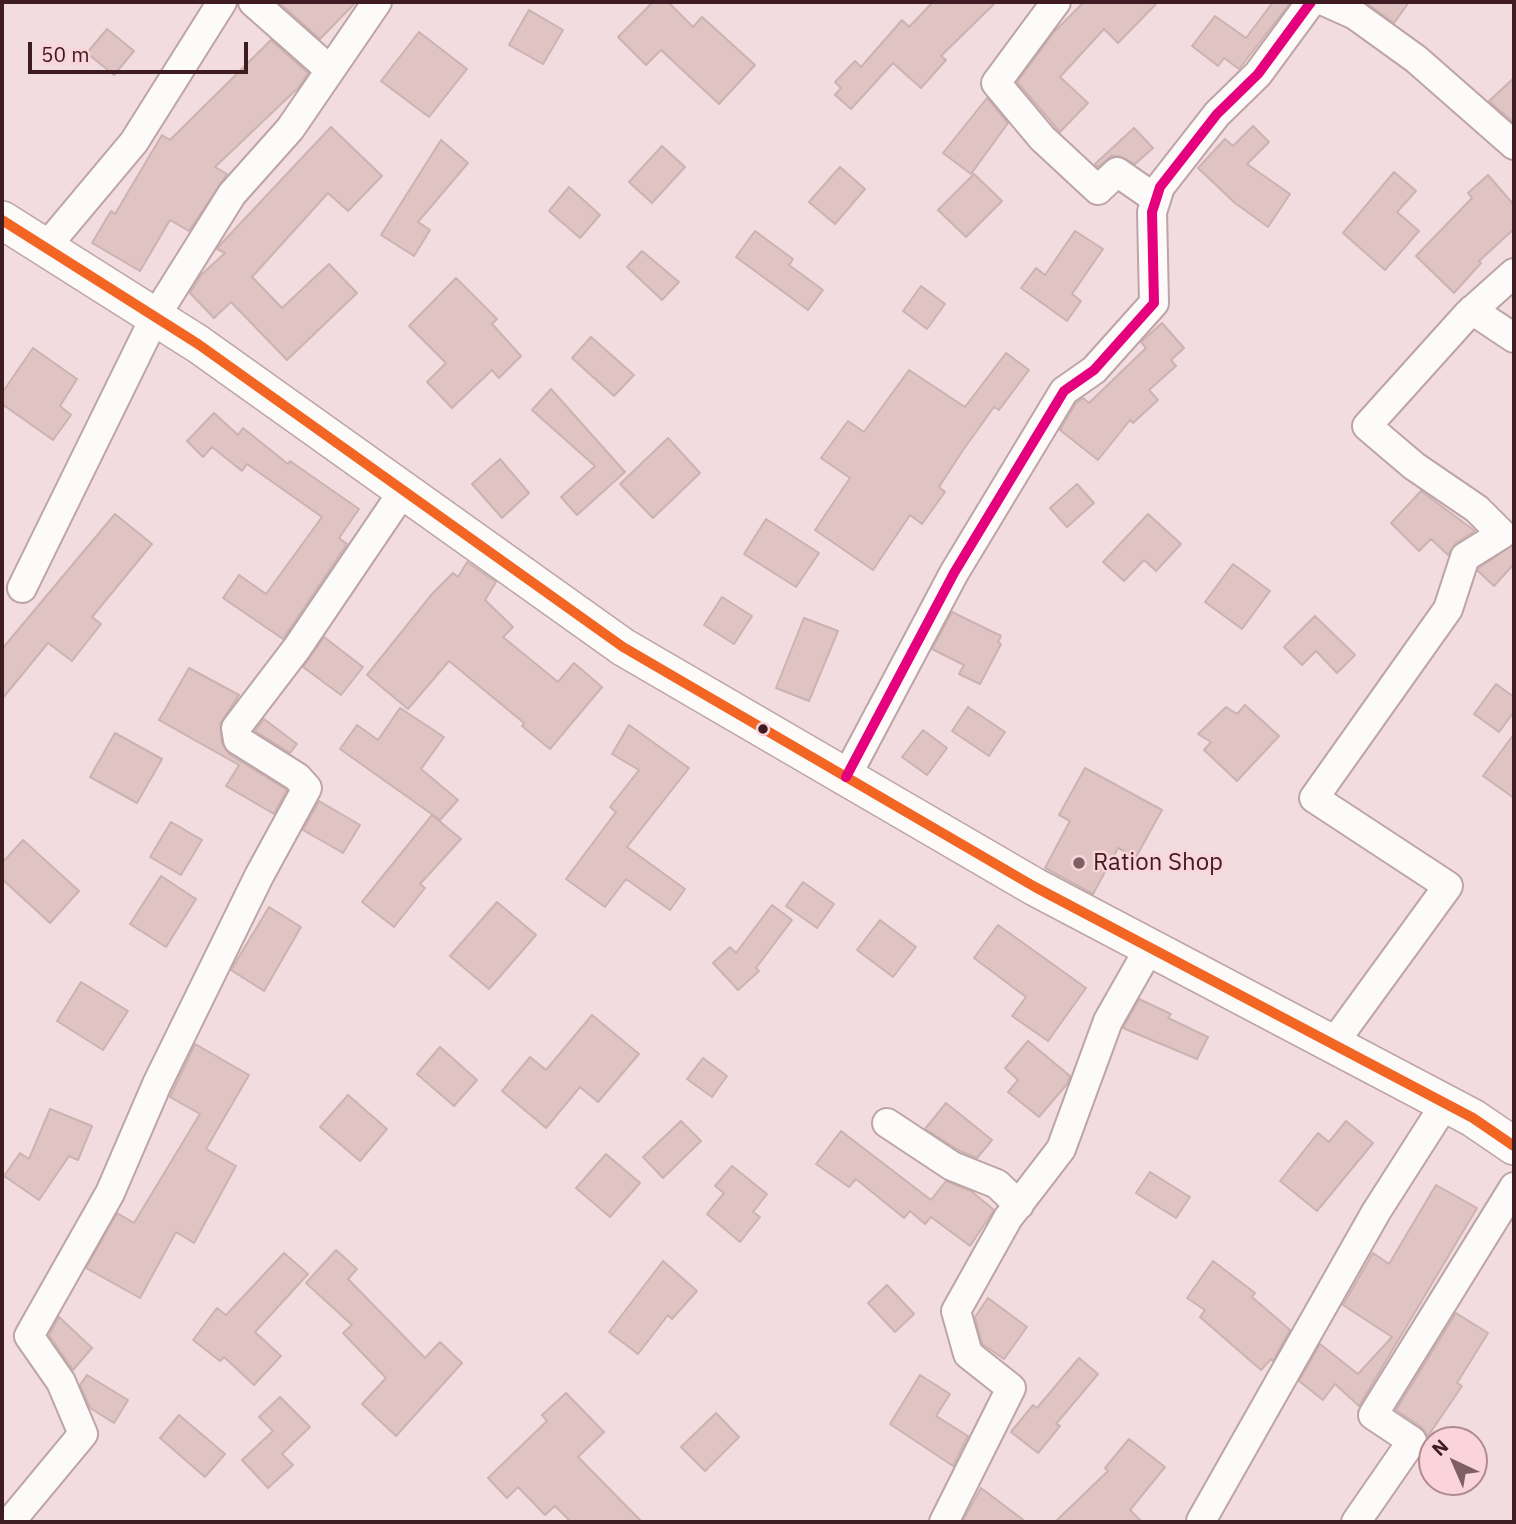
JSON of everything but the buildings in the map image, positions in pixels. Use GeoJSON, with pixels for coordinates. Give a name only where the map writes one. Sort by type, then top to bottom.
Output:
{"type":"FeatureCollection","features":[{"type":"Feature","properties":{"kind":"main road"},"geometry":{"type":"LineString","coordinates":[[2,220],[155,317],[404,490],[623,647],[1035,887],[1446,1104],[1514,1146]]}},
{"type":"Feature","properties":{"kind":"street"},"geometry":{"type":"LineString","coordinates":[[46,247],[134,142],[222,2]]}},
{"type":"Feature","properties":{"kind":"street"},"geometry":{"type":"LineString","coordinates":[[253,2],[330,70]]}},
{"type":"Feature","properties":{"kind":"street"},"geometry":{"type":"LineString","coordinates":[[22,588],[155,317],[232,194],[290,129],[377,2]]}},
{"type":"Feature","properties":{"kind":"street"},"geometry":{"type":"LineString","coordinates":[[1056,2],[996,83],[1042,138],[1098,190],[1117,172],[1156,199]]}},
{"type":"Feature","properties":{"kind":"street"},"geometry":{"type":"LineString","coordinates":[[846,777],[954,573],[1064,391],[1094,370],[1154,303],[1152,212],[1160,187],[1217,114],[1258,74],[1311,2]]}},
{"type":"Feature","properties":{"kind":"street"},"geometry":{"type":"LineString","coordinates":[[1326,2],[1354,16],[1416,59],[1514,145]]}},
{"type":"Feature","properties":{"kind":"street"},"geometry":{"type":"LineString","coordinates":[[1333,1044],[1448,886],[1314,798],[1448,609],[1465,557],[1502,534],[1477,509],[1414,466],[1367,426],[1472,310],[1514,273]]}},
{"type":"Feature","properties":{"kind":"street"},"geometry":{"type":"LineString","coordinates":[[1472,310],[1514,338]]}},
{"type":"Feature","properties":{"kind":"street"},"geometry":{"type":"LineString","coordinates":[[10,1522],[83,1434],[61,1381],[29,1336],[110,1193],[169,1059],[259,876],[307,788],[297,776],[238,740],[236,728],[297,648],[404,490]]}},
{"type":"Feature","properties":{"kind":"street"},"geometry":{"type":"LineString","coordinates":[[944,1522],[1011,1388],[968,1354],[956,1311],[1018,1205],[1061,1149],[1108,1021],[1150,947]]}},
{"type":"Feature","properties":{"kind":"street"},"geometry":{"type":"LineString","coordinates":[[1200,1521],[1376,1212],[1446,1104]]}},
{"type":"Feature","properties":{"kind":"street"},"geometry":{"type":"LineString","coordinates":[[887,1123],[951,1166],[997,1184],[1018,1205]]}},
{"type":"Feature","properties":{"kind":"street"},"geometry":{"type":"LineString","coordinates":[[1356,1522],[1412,1441],[1373,1415],[1514,1187]]}},
{"type":"Feature","properties":{"kind":"transit line"},"geometry":{"type":"LineString","coordinates":[[846,777],[954,573],[1064,391],[1094,370],[1154,303],[1152,212],[1160,187],[1217,114],[1258,74],[1311,2]]}},
{"type":"Feature","properties":{"kind":"transit line"},"geometry":{"type":"LineString","coordinates":[[2,220],[198,344],[623,647],[1035,887],[1473,1118],[1514,1146]]}},
{"type":"Feature","properties":{"kind":"place","name":"Ration Shop"},"geometry":{"type":"Point","coordinates":[1079,863]}}]}
